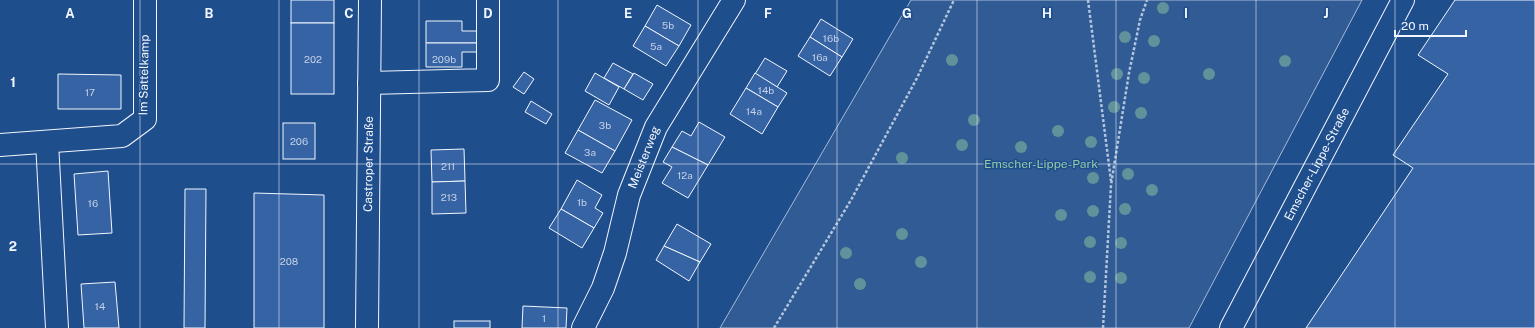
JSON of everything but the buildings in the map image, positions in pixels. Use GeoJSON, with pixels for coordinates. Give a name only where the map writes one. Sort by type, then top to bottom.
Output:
{"type":"FeatureCollection","features":[{"type":"Feature","properties":{"kind":"street","name":"Im Sattelkamp"},"geometry":{"type":"LineString","coordinates":[[0,145],[122,136],[145,119],[145,0]]}},
{"type":"Feature","properties":{"kind":"street","name":"Castroper Straße"},"geometry":{"type":"LineString","coordinates":[[367,328],[370,0]]}},
{"type":"Feature","properties":{"kind":"street"},"geometry":{"type":"LineString","coordinates":[[369,83],[488,80],[488,0]]}},
{"type":"Feature","properties":{"kind":"street","name":"Meisterweg"},"geometry":{"type":"LineString","coordinates":[[583,328],[603,288],[615,253],[629,194],[656,127],[734,0]]}},
{"type":"Feature","properties":{"kind":"street","name":"Emscher-Lippe-Straße"},"geometry":{"type":"LineString","coordinates":[[1231,328],[1403,0]]}},
{"type":"Feature","properties":{"kind":"street"},"geometry":{"type":"LineString","coordinates":[[47,142],[57,328]]}},
{"type":"Feature","properties":{"kind":"path"},"geometry":{"type":"LineString","coordinates":[[774,328],[851,200],[917,78],[954,0]]}},
{"type":"Feature","properties":{"kind":"path"},"geometry":{"type":"LineString","coordinates":[[1088,0],[1111,185]]}},
{"type":"Feature","properties":{"kind":"path"},"geometry":{"type":"LineString","coordinates":[[1103,328],[1111,185],[1140,20],[1147,0]]}},
{"type":"Feature","properties":{"kind":"shaded area","name":"Emscher-Lippe-Park"},"geometry":{"type":"Polygon","coordinates":[[[911,0],[1362,0],[1189,328],[720,328],[911,0]]]}}]}
